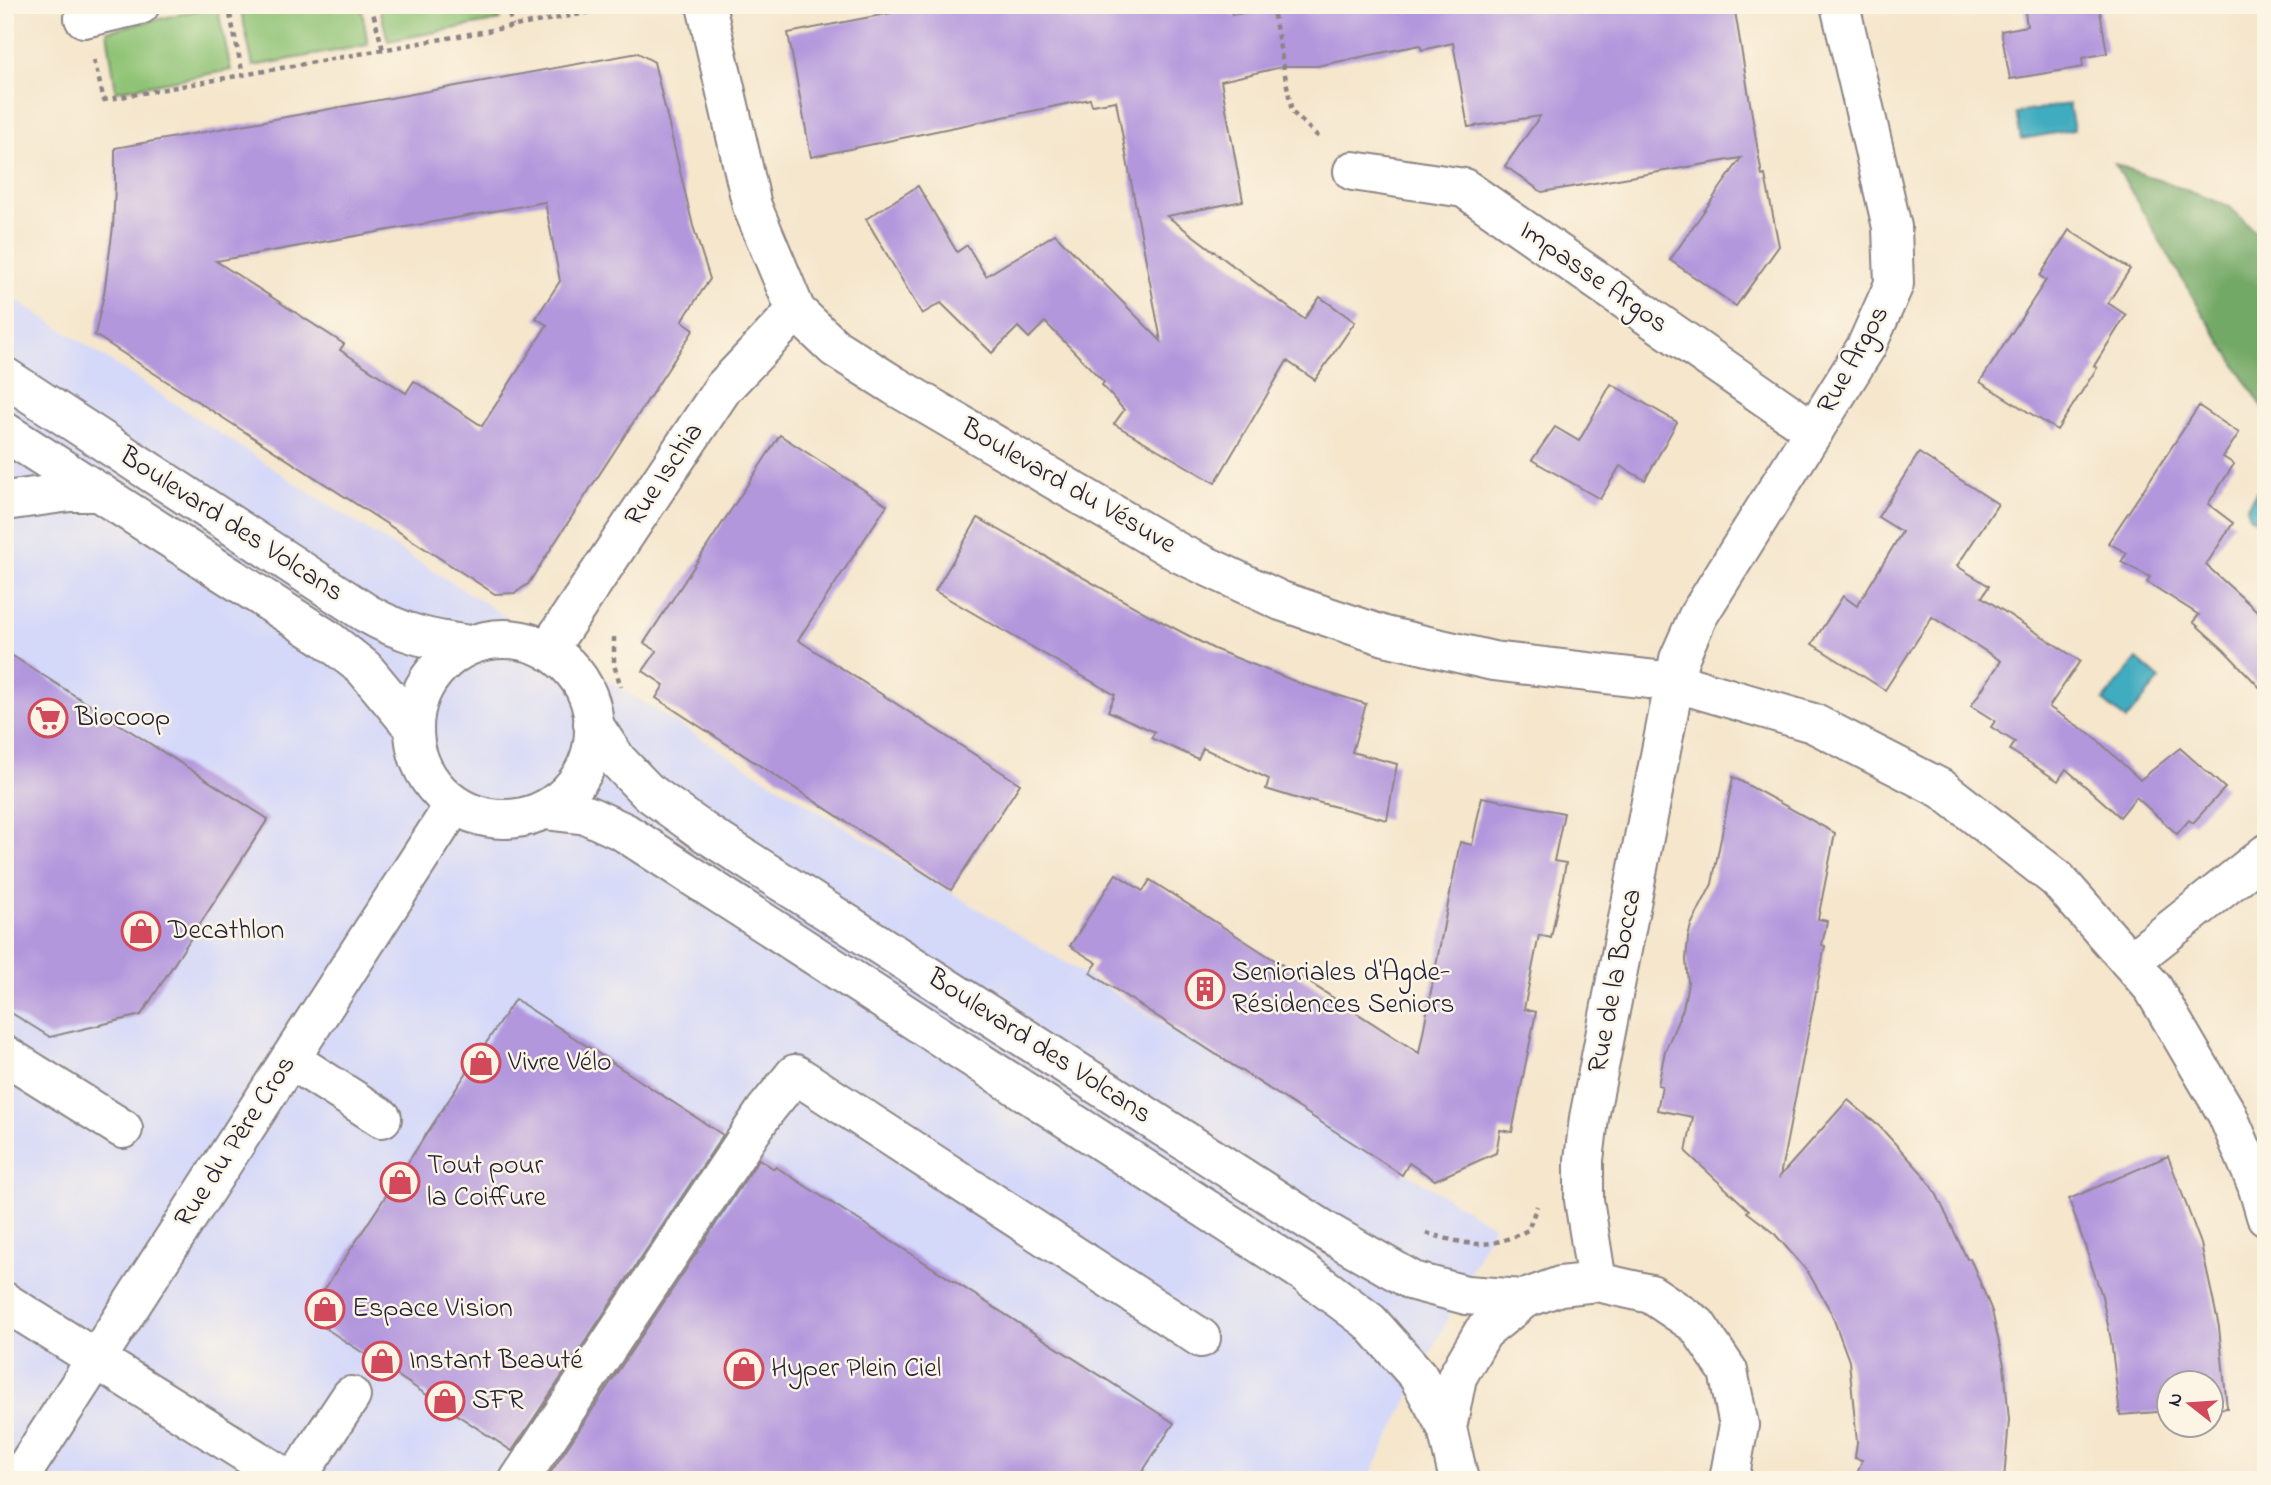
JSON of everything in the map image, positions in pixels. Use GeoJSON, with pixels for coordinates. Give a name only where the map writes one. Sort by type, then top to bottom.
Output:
{"type":"FeatureCollection","features":[{"type":"Feature","properties":{"kind":"street"},"geometry":{"type":"LineString","coordinates":[[84,18],[140,5]]}},
{"type":"Feature","properties":{"kind":"street","name":"Boulevard du Vésuve"},"geometry":{"type":"LineString","coordinates":[[706,5],[752,206],[796,311],[835,348],[1181,554],[1281,601],[1385,636],[1493,661],[1674,682],[1813,723],[1942,789],[2057,879],[2153,988],[2227,1114],[2263,1195]]}},
{"type":"Feature","properties":{"kind":"street","name":"Rue Argos"},"geometry":{"type":"LineString","coordinates":[[1674,682],[1679,659],[1698,616],[1866,347],[1894,284],[1892,227],[1840,5]]}},
{"type":"Feature","properties":{"kind":"street","name":"Impasse Argos"},"geometry":{"type":"LineString","coordinates":[[1353,171],[1464,188],[1814,431]]}},
{"type":"Feature","properties":{"kind":"street","name":"Rue Ischia"},"geometry":{"type":"LineString","coordinates":[[548,650],[723,388],[796,311]]}},
{"type":"Feature","properties":{"kind":"street","name":"Boulevard des Volcans"},"geometry":{"type":"LineString","coordinates":[[5,377],[366,613],[393,628],[425,639],[469,645]]}},
{"type":"Feature","properties":{"kind":"street","name":"Boulevard des Volcans"},"geometry":{"type":"LineString","coordinates":[[5,432],[327,639],[364,668],[413,727]]}},
{"type":"Feature","properties":{"kind":"street"},"geometry":{"type":"LineString","coordinates":[[5,501],[70,492],[99,492]]}},
{"type":"Feature","properties":{"kind":"street"},"geometry":{"type":"LineString","coordinates":[[496,639],[523,641],[548,650],[572,669],[587,695],[593,724],[592,750],[581,774],[565,795],[544,810],[522,818],[498,820],[475,815],[454,805],[432,784],[417,757],[413,727],[418,701],[429,678],[447,659],[469,645],[496,639]]}},
{"type":"Feature","properties":{"kind":"street","name":"Rue de la Bocca"},"geometry":{"type":"LineString","coordinates":[[1597,1282],[1584,1200],[1584,1160],[1589,1118],[1674,682]]}},
{"type":"Feature","properties":{"kind":"street","name":"Boulevard des Volcans"},"geometry":{"type":"LineString","coordinates":[[593,724],[617,760],[647,790],[704,832],[1327,1232],[1413,1280],[1466,1295],[1524,1298]]}},
{"type":"Feature","properties":{"kind":"street","name":"Rue du Père Cros"},"geometry":{"type":"LineString","coordinates":[[18,1480],[454,805]]}},
{"type":"Feature","properties":{"kind":"street","name":"Boulevard des Volcans"},"geometry":{"type":"LineString","coordinates":[[544,810],[587,815],[624,832],[1302,1271],[1370,1322],[1418,1376],[1447,1428]]}},
{"type":"Feature","properties":{"kind":"street"},"geometry":{"type":"LineString","coordinates":[[2130,962],[2266,854]]}},
{"type":"Feature","properties":{"kind":"street"},"geometry":{"type":"LineString","coordinates":[[290,1059],[382,1118]]}},
{"type":"Feature","properties":{"kind":"street"},"geometry":{"type":"LineString","coordinates":[[10,1070],[123,1129]]}},
{"type":"Feature","properties":{"kind":"street"},"geometry":{"type":"LineString","coordinates":[[519,1480],[765,1111],[795,1074],[1201,1338]]}},
{"type":"Feature","properties":{"kind":"street"},"geometry":{"type":"LineString","coordinates":[[1459,1480],[1447,1428],[1457,1377],[1483,1332],[1524,1298],[1560,1286],[1597,1282],[1651,1294],[1674,1309],[1697,1325],[1728,1371],[1739,1425],[1729,1480]]}},
{"type":"Feature","properties":{"kind":"street"},"geometry":{"type":"LineString","coordinates":[[5,1303],[289,1480]]}},
{"type":"Feature","properties":{"kind":"street"},"geometry":{"type":"LineString","coordinates":[[295,1480],[351,1396]]}},
{"type":"Feature","properties":{"kind":"path"},"geometry":{"type":"LineString","coordinates":[[228,5],[243,75]]}},
{"type":"Feature","properties":{"kind":"path"},"geometry":{"type":"LineString","coordinates":[[371,5],[383,50]]}},
{"type":"Feature","properties":{"kind":"path"},"geometry":{"type":"LineString","coordinates":[[507,5],[512,26]]}},
{"type":"Feature","properties":{"kind":"path"},"geometry":{"type":"LineString","coordinates":[[84,18],[104,100],[631,5]]}},
{"type":"Feature","properties":{"kind":"path"},"geometry":{"type":"LineString","coordinates":[[1272,5],[1292,112],[1353,171]]}},
{"type":"Feature","properties":{"kind":"path"},"geometry":{"type":"LineString","coordinates":[[585,594],[615,613],[614,665],[624,695]]}},
{"type":"Feature","properties":{"kind":"path"},"geometry":{"type":"LineString","coordinates":[[1417,1230],[1470,1245],[1505,1241],[1528,1230],[1538,1204],[1584,1200]]}},
{"type":"Feature","properties":{"kind":"shaded area"},"geometry":{"type":"Polygon","coordinates":[[[5,292],[341,513],[679,725],[1493,1226],[1368,1480],[5,1480],[5,292]]]}},
{"type":"Feature","properties":{"kind":"green space"},"geometry":{"type":"Polygon","coordinates":[[[240,5],[361,5],[368,45],[253,66],[240,5]]]}},
{"type":"Feature","properties":{"kind":"green space"},"geometry":{"type":"Polygon","coordinates":[[[379,5],[497,5],[500,20],[388,41],[379,5]]]}},
{"type":"Feature","properties":{"kind":"green space"},"geometry":{"type":"Polygon","coordinates":[[[217,6],[231,70],[116,91],[107,31],[217,6]]]}},
{"type":"Feature","properties":{"kind":"green space"},"geometry":{"type":"Polygon","coordinates":[[[2115,164],[2229,206],[2266,243],[2266,412],[2201,311],[2115,164]]]}},
{"type":"Feature","properties":{"kind":"water"},"geometry":{"type":"Polygon","coordinates":[[[2069,104],[2074,130],[2021,139],[2016,113],[2069,104]]]}},
{"type":"Feature","properties":{"kind":"water"},"geometry":{"type":"Polygon","coordinates":[[[2266,490],[2266,528],[2249,516],[2247,506],[2257,491],[2266,490]]]}},
{"type":"Feature","properties":{"kind":"water"},"geometry":{"type":"Polygon","coordinates":[[[2137,659],[2160,679],[2126,720],[2103,701],[2137,659]]]}},
{"type":"Feature","properties":{"kind":"building"},"geometry":{"type":"Polygon","coordinates":[[[932,5],[1230,5],[1232,15],[1284,5],[1734,5],[1762,176],[1765,175],[1779,246],[1736,306],[1670,260],[1741,158],[1542,192],[1505,166],[1540,116],[1468,127],[1453,43],[1422,50],[1420,45],[1317,66],[1286,66],[1221,81],[1243,201],[1167,216],[1304,319],[1320,297],[1355,322],[1315,380],[1287,361],[1215,483],[1114,424],[1124,410],[1102,385],[1104,382],[1045,322],[1029,338],[1018,327],[992,353],[941,303],[922,314],[866,219],[918,186],[957,252],[967,245],[986,276],[1055,234],[1161,341],[1116,101],[1092,105],[1090,99],[811,157],[788,33],[932,5]]]}},
{"type":"Feature","properties":{"kind":"building"},"geometry":{"type":"Polygon","coordinates":[[[2024,5],[2099,5],[2107,53],[2082,58],[2083,67],[2010,79],[2001,31],[2027,26],[2024,5]]]}},
{"type":"Feature","properties":{"kind":"building"},"geometry":{"type":"Polygon","coordinates":[[[638,53],[654,62],[693,226],[710,279],[682,321],[694,329],[528,584],[515,593],[495,594],[95,335],[104,294],[113,227],[115,148],[638,53]],[[545,202],[216,261],[344,344],[340,350],[406,393],[414,381],[482,426],[547,325],[536,318],[560,281],[545,202]]]}},
{"type":"Feature","properties":{"kind":"building"},"geometry":{"type":"Polygon","coordinates":[[[2069,230],[2130,269],[2108,303],[2126,315],[2094,366],[2097,368],[2057,430],[1980,382],[2046,280],[2040,276],[2069,230]]]}},
{"type":"Feature","properties":{"kind":"building"},"geometry":{"type":"Polygon","coordinates":[[[1611,384],[1677,422],[1645,480],[1620,466],[1600,499],[1532,460],[1555,427],[1579,441],[1611,384]]]}},
{"type":"Feature","properties":{"kind":"building"},"geometry":{"type":"Polygon","coordinates":[[[2199,406],[2239,433],[2223,457],[2234,464],[2208,504],[2233,523],[2206,565],[2266,619],[2266,694],[2193,622],[2199,615],[2147,582],[2150,577],[2121,562],[2127,553],[2108,543],[2199,406]]]}},
{"type":"Feature","properties":{"kind":"building"},"geometry":{"type":"Polygon","coordinates":[[[780,435],[887,505],[798,640],[1020,784],[951,890],[656,698],[664,685],[643,671],[657,651],[644,643],[780,435]]]}},
{"type":"Feature","properties":{"kind":"building"},"geometry":{"type":"Polygon","coordinates":[[[1919,453],[1998,504],[1957,566],[1989,586],[1982,597],[2080,661],[2049,707],[2093,736],[2140,780],[2180,748],[2225,788],[2193,823],[2189,820],[2177,834],[2136,797],[2120,817],[2066,769],[2058,781],[2010,750],[2015,742],[1991,727],[1995,721],[1971,706],[2001,661],[1932,617],[1885,690],[1812,644],[1843,596],[1857,606],[1902,532],[1878,517],[1919,453]]]}},
{"type":"Feature","properties":{"kind":"building"},"geometry":{"type":"Polygon","coordinates":[[[978,518],[1214,649],[1304,685],[1366,704],[1352,752],[1397,764],[1387,820],[1309,800],[1308,802],[1266,789],[1269,779],[1203,748],[1198,759],[1151,738],[1155,732],[1108,711],[1115,695],[935,591],[978,518]]]}},
{"type":"Feature","properties":{"kind":"building"},"geometry":{"type":"Polygon","coordinates":[[[5,651],[268,819],[141,1015],[50,1037],[5,1009],[5,651]]]}},
{"type":"Feature","properties":{"kind":"building"},"geometry":{"type":"Polygon","coordinates":[[[1733,777],[1835,833],[1818,919],[1827,921],[1822,945],[1825,946],[1780,1176],[1848,1100],[1880,1127],[1922,1173],[1937,1195],[1967,1259],[1970,1258],[1992,1311],[2004,1365],[2009,1420],[2004,1480],[1855,1480],[1862,1460],[1855,1458],[1857,1442],[1849,1361],[1831,1312],[1808,1272],[1773,1232],[1747,1212],[1749,1210],[1686,1152],[1693,1117],[1657,1110],[1662,1086],[1658,1085],[1665,1051],[1683,1009],[1688,983],[1688,938],[1691,925],[1712,884],[1733,777]]]}},
{"type":"Feature","properties":{"kind":"building","name":"Senioriales d'Agde- Résidences Seniors"},"geometry":{"type":"Polygon","coordinates":[[[1482,797],[1564,813],[1554,861],[1566,863],[1551,938],[1539,935],[1524,1009],[1536,1012],[1512,1132],[1500,1130],[1496,1153],[1435,1180],[1409,1163],[1402,1175],[1090,973],[1097,963],[1070,946],[1116,874],[1143,891],[1150,880],[1419,1053],[1460,842],[1472,845],[1482,797]]]}},
{"type":"Feature","properties":{"kind":"building"},"geometry":{"type":"Polygon","coordinates":[[[515,999],[723,1135],[512,1451],[307,1316],[515,999]]]}},
{"type":"Feature","properties":{"kind":"building"},"geometry":{"type":"Polygon","coordinates":[[[2168,1156],[2201,1244],[2219,1327],[2223,1370],[2156,1370],[2156,1412],[2120,1415],[2111,1340],[2102,1296],[2069,1199],[2168,1156]]]}},
{"type":"Feature","properties":{"kind":"building"},"geometry":{"type":"Polygon","coordinates":[[[759,1159],[774,1169],[776,1167],[1174,1423],[1137,1480],[557,1480],[549,1475],[759,1159]]]}},
{"type":"Feature","properties":{"kind":"place","name":"Biocoop"},"geometry":{"type":"Point","coordinates":[48,718]}},
{"type":"Feature","properties":{"kind":"place","name":"Decathlon"},"geometry":{"type":"Point","coordinates":[141,931]}},
{"type":"Feature","properties":{"kind":"place","name":"Senioriales d'Agde- Résidences Seniors"},"geometry":{"type":"Point","coordinates":[1205,989]}},
{"type":"Feature","properties":{"kind":"place","name":"Vivre Vélo"},"geometry":{"type":"Point","coordinates":[481,1063]}},
{"type":"Feature","properties":{"kind":"place","name":"Tout pour la Coiffure"},"geometry":{"type":"Point","coordinates":[400,1182]}},
{"type":"Feature","properties":{"kind":"place","name":"Espace Vision"},"geometry":{"type":"Point","coordinates":[325,1309]}},
{"type":"Feature","properties":{"kind":"place","name":"Instant Beauté"},"geometry":{"type":"Point","coordinates":[382,1361]}},
{"type":"Feature","properties":{"kind":"place","name":"Hyper Plein Ciel"},"geometry":{"type":"Point","coordinates":[744,1369]}},
{"type":"Feature","properties":{"kind":"place","name":"SFR"},"geometry":{"type":"Point","coordinates":[445,1401]}}]}
